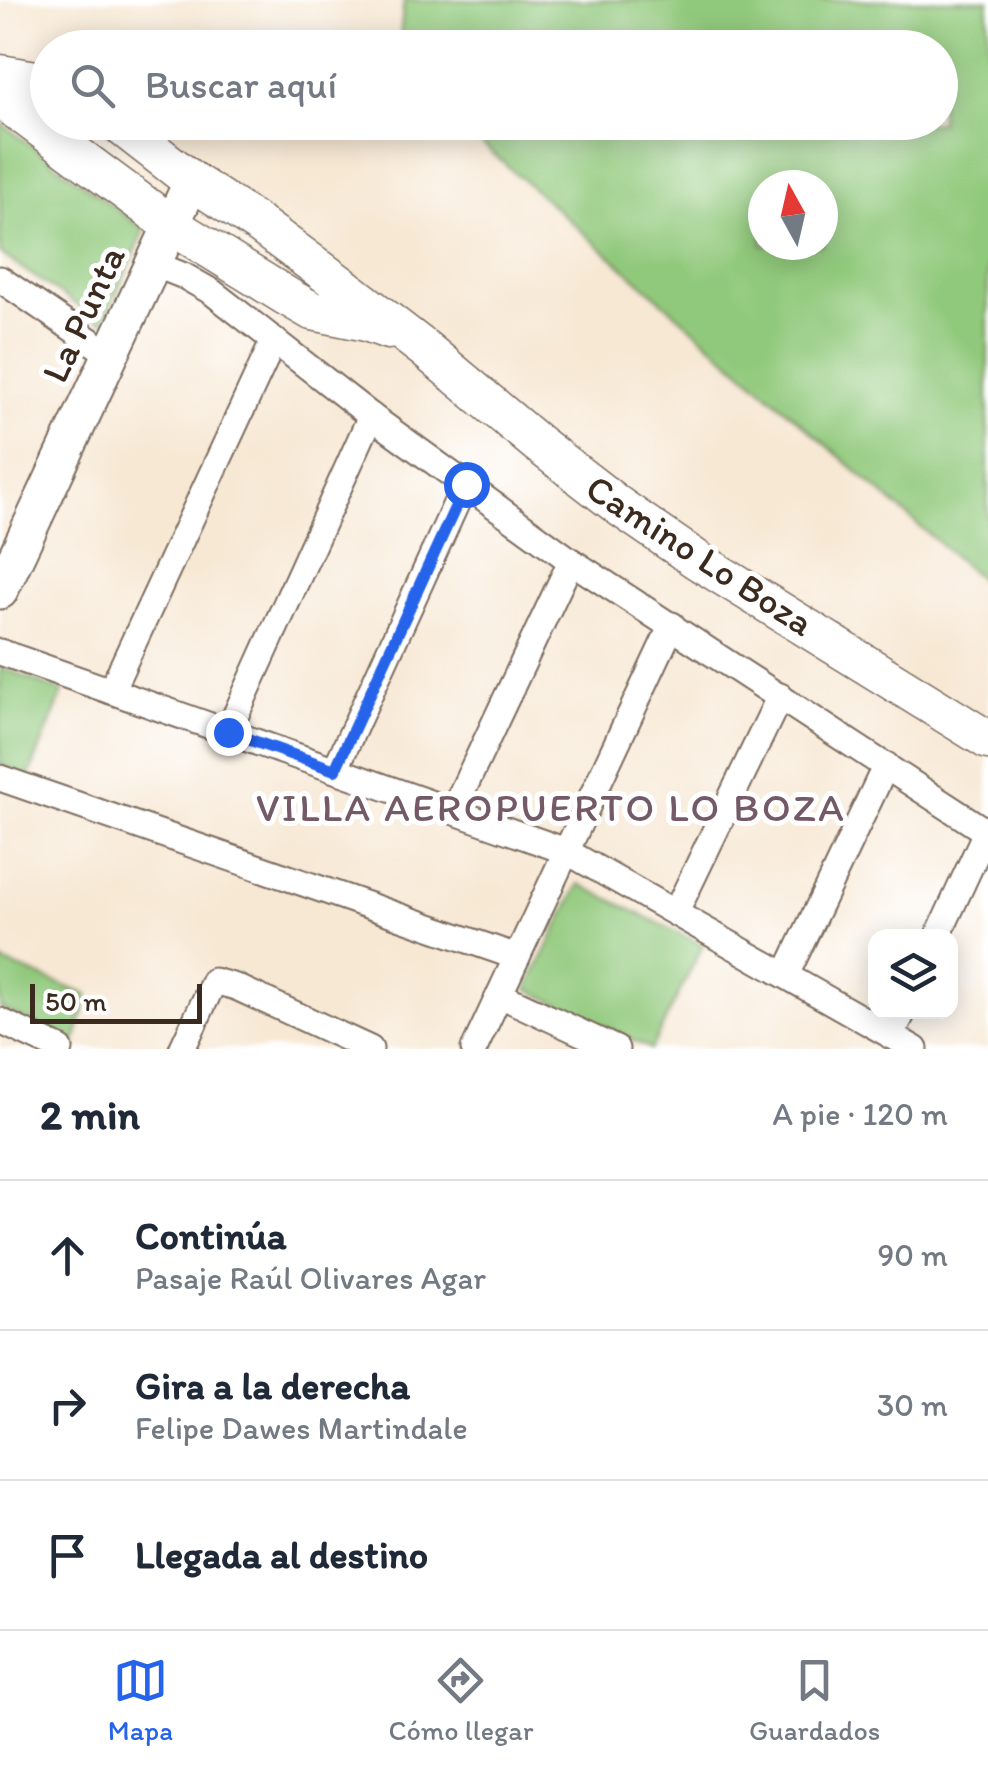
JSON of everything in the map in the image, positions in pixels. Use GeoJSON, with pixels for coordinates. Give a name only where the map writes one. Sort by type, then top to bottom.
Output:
{"type":"FeatureCollection","features":[{"type":"Feature","properties":{"kind":"main road"},"geometry":{"type":"LineString","coordinates":[[0,74],[30,79]]}},
{"type":"Feature","properties":{"kind":"main road","name":"Camino Lo Boza"},"geometry":{"type":"LineString","coordinates":[[0,98],[30,120]]}},
{"type":"Feature","properties":{"kind":"main road","name":"Camino Lo Boza"},"geometry":{"type":"LineString","coordinates":[[57,140],[172,225],[312,312],[366,322],[426,350]]}},
{"type":"Feature","properties":{"kind":"main road","name":"Camino Lo Boza"},"geometry":{"type":"LineString","coordinates":[[139,140],[192,181],[260,224],[426,350],[632,516],[988,740]]}},
{"type":"Feature","properties":{"kind":"street","name":"La Punta"},"geometry":{"type":"LineString","coordinates":[[0,591],[192,181]]}},
{"type":"Feature","properties":{"kind":"street"},"geometry":{"type":"LineString","coordinates":[[154,264],[198,283],[371,416],[571,560],[987,832],[941,929]]}},
{"type":"Feature","properties":{"kind":"street"},"geometry":{"type":"LineString","coordinates":[[0,278],[111,355]]}},
{"type":"Feature","properties":{"kind":"street"},"geometry":{"type":"LineString","coordinates":[[111,691],[274,340]]}},
{"type":"Feature","properties":{"kind":"street"},"geometry":{"type":"LineString","coordinates":[[228,732],[371,416]]}},
{"type":"Feature","properties":{"kind":"street"},"geometry":{"type":"LineString","coordinates":[[335,770],[466,484]]}},
{"type":"Feature","properties":{"kind":"street"},"geometry":{"type":"LineString","coordinates":[[453,811],[571,560]]}},
{"type":"Feature","properties":{"kind":"street"},"geometry":{"type":"LineString","coordinates":[[474,1049],[672,625]]}},
{"type":"Feature","properties":{"kind":"street"},"geometry":{"type":"LineString","coordinates":[[0,652],[566,851],[914,1049]]}},
{"type":"Feature","properties":{"kind":"street"},"geometry":{"type":"LineString","coordinates":[[676,912],[780,696]]}},
{"type":"Feature","properties":{"kind":"street"},"geometry":{"type":"LineString","coordinates":[[786,976],[886,765]]}},
{"type":"Feature","properties":{"kind":"street"},"geometry":{"type":"LineString","coordinates":[[0,778],[517,957]]}},
{"type":"Feature","properties":{"kind":"street"},"geometry":{"type":"LineString","coordinates":[[182,1049],[214,981],[236,986],[370,1049]]}},
{"type":"Feature","properties":{"kind":"street"},"geometry":{"type":"LineString","coordinates":[[500,994],[616,1049]]}},
{"type":"Feature","properties":{"kind":"street"},"geometry":{"type":"LineString","coordinates":[[892,1036],[900,1019]]}},
{"type":"Feature","properties":{"kind":"street"},"geometry":{"type":"LineString","coordinates":[[0,1021],[60,1049]]}},
{"type":"Feature","properties":{"kind":"green space"},"geometry":{"type":"Polygon","coordinates":[[[404,0],[988,0],[988,586],[477,140],[958,140],[958,30],[401,30],[404,0]]]}},
{"type":"Feature","properties":{"kind":"green space"},"geometry":{"type":"Polygon","coordinates":[[[0,122],[145,230],[103,323],[0,253],[0,122]]]}},
{"type":"Feature","properties":{"kind":"green space"},"geometry":{"type":"Polygon","coordinates":[[[0,667],[63,692],[29,776],[0,764],[0,667]]]}},
{"type":"Feature","properties":{"kind":"green space"},"geometry":{"type":"Polygon","coordinates":[[[579,884],[703,945],[651,1049],[527,989],[579,884]]]}},
{"type":"Feature","properties":{"kind":"green space"},"geometry":{"type":"Polygon","coordinates":[[[0,961],[88,995],[75,1043],[0,1008],[0,961]]]}},
{"type":"Feature","properties":{"kind":"district","name":"VILLA AEROPUERTO LO BOZA"},"geometry":{"type":"Point","coordinates":[551,807]}},
{"type":"Feature","properties":{"kind":"route"},"geometry":{"type":"LineString","coordinates":[[228,732],[335,770],[466,484]]}}]}
